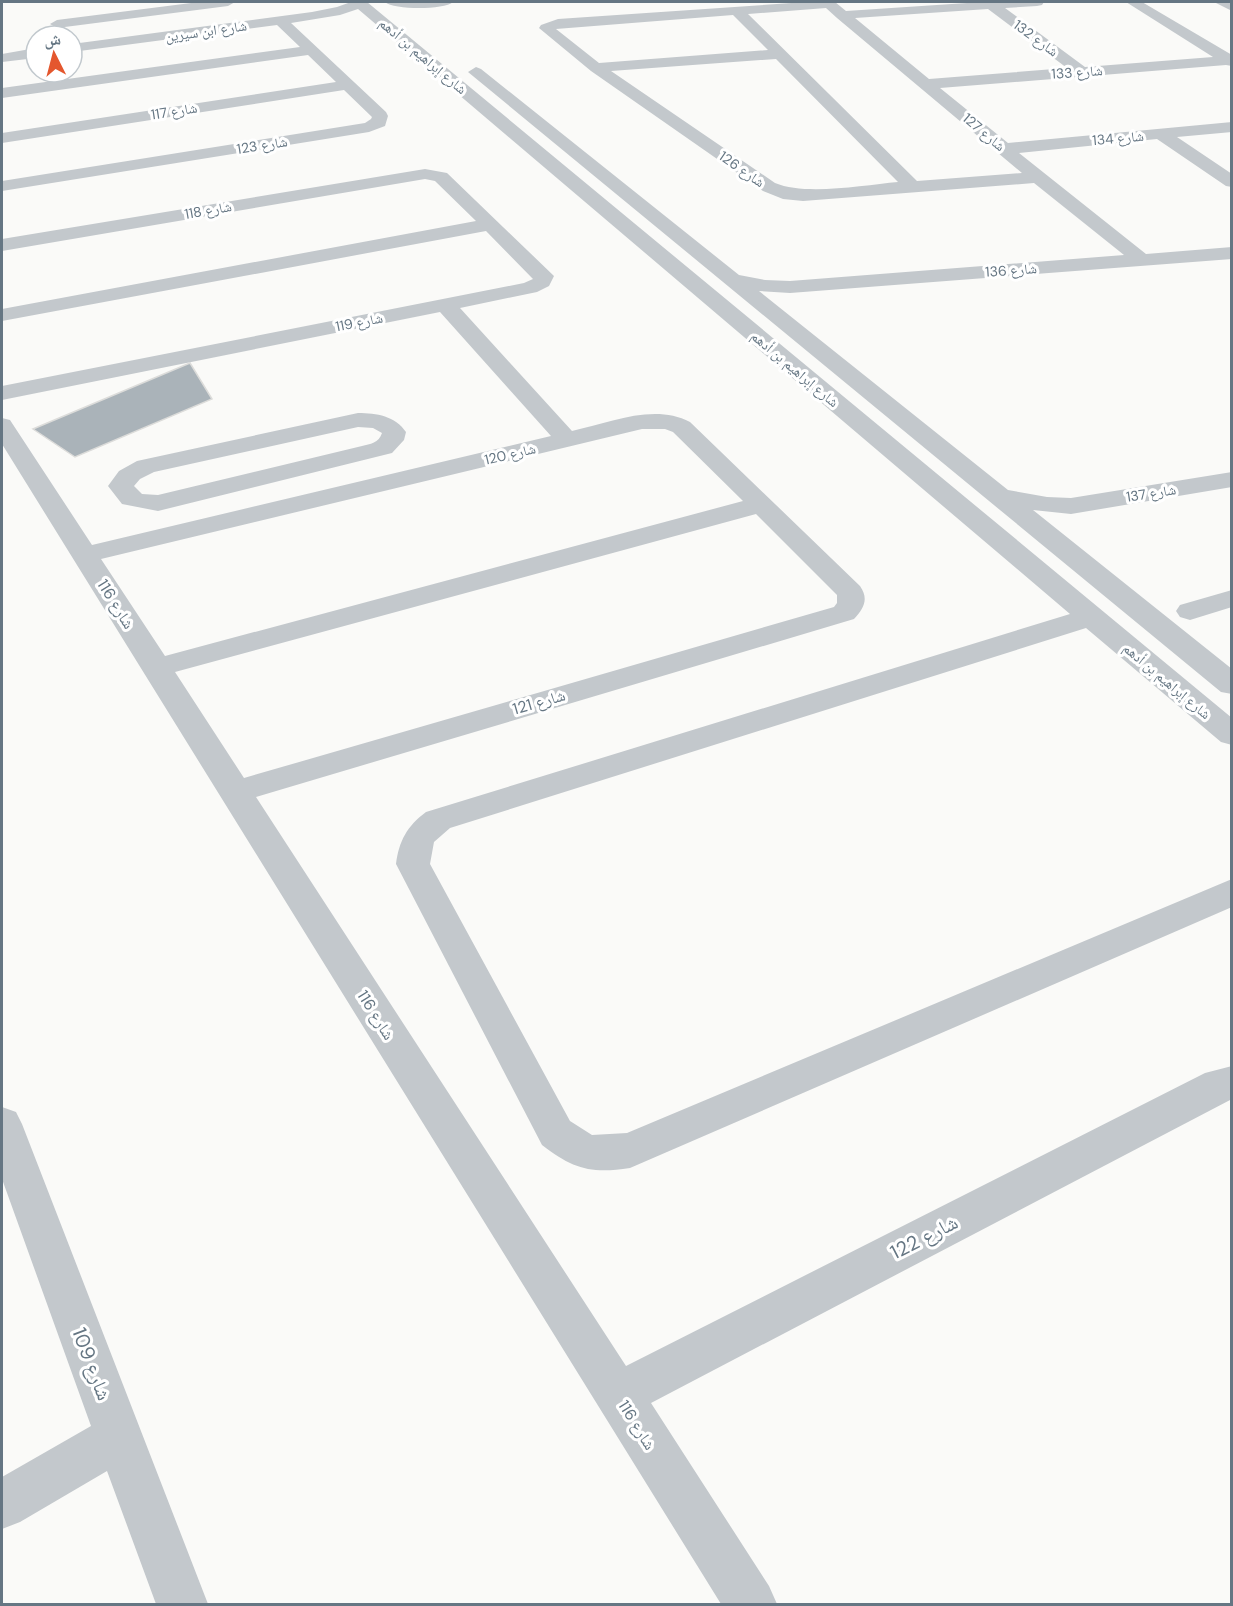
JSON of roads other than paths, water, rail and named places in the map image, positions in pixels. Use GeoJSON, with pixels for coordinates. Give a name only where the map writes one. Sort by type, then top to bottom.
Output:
{"type":"FeatureCollection","features":[{"type":"Feature","properties":{"kind":"street"},"geometry":{"type":"LineString","coordinates":[[84,25],[167,5],[228,2]]}},
{"type":"Feature","properties":{"kind":"street","name":"شارع ابن سيرين"},"geometry":{"type":"LineString","coordinates":[[84,46],[374,7],[413,8],[429,3],[446,2]]}},
{"type":"Feature","properties":{"kind":"street","name":"شارع 132"},"geometry":{"type":"LineString","coordinates":[[833,7],[990,5],[1037,2]]}},
{"type":"Feature","properties":{"kind":"street","name":"شارع 133"},"geometry":{"type":"LineString","coordinates":[[1133,2],[1230,61]]}},
{"type":"Feature","properties":{"kind":"street"},"geometry":{"type":"LineString","coordinates":[[1221,2],[1232,7]]}},
{"type":"Feature","properties":{"kind":"street","name":"شارع 132"},"geometry":{"type":"LineString","coordinates":[[990,5],[1082,72]]}},
{"type":"Feature","properties":{"kind":"street","name":"شارع إبراهيم بن أدهم"},"geometry":{"type":"LineString","coordinates":[[374,7],[526,112],[1232,685]]}},
{"type":"Feature","properties":{"kind":"street","name":"شارع إبراهيم بن أدهم"},"geometry":{"type":"LineString","coordinates":[[374,7],[496,118],[1232,735]]}},
{"type":"Feature","properties":{"kind":"street","name":"شارع 126"},"geometry":{"type":"LineString","coordinates":[[833,7],[737,10],[558,23],[546,27],[596,68],[775,190],[803,195],[1038,177]]}},
{"type":"Feature","properties":{"kind":"street","name":"شارع 127"},"geometry":{"type":"LineString","coordinates":[[833,7],[1142,260]]}},
{"type":"Feature","properties":{"kind":"street"},"geometry":{"type":"LineString","coordinates":[[48,9],[57,24]]}},
{"type":"Feature","properties":{"kind":"street"},"geometry":{"type":"LineString","coordinates":[[737,10],[913,187]]}},
{"type":"Feature","properties":{"kind":"street","name":"شارع 123"},"geometry":{"type":"LineString","coordinates":[[2,186],[369,128],[377,124],[381,120],[380,116],[281,21]]}},
{"type":"Feature","properties":{"kind":"street"},"geometry":{"type":"LineString","coordinates":[[2,93],[311,50]]}},
{"type":"Feature","properties":{"kind":"street"},"geometry":{"type":"LineString","coordinates":[[596,68],[780,54]]}},
{"type":"Feature","properties":{"kind":"street"},"geometry":{"type":"LineString","coordinates":[[2,58],[24,55]]}},
{"type":"Feature","properties":{"kind":"street","name":"شارع 133"},"geometry":{"type":"LineString","coordinates":[[926,84],[1230,61]]}},
{"type":"Feature","properties":{"kind":"street","name":"شارع 117"},"geometry":{"type":"LineString","coordinates":[[2,138],[347,84]]}},
{"type":"Feature","properties":{"kind":"street"},"geometry":{"type":"LineString","coordinates":[[496,118],[516,117],[526,112]]}},
{"type":"Feature","properties":{"kind":"street"},"geometry":{"type":"LineString","coordinates":[[514,133],[523,127],[545,128]]}},
{"type":"Feature","properties":{"kind":"street","name":"شارع 134"},"geometry":{"type":"LineString","coordinates":[[1004,149],[1232,127]]}},
{"type":"Feature","properties":{"kind":"street"},"geometry":{"type":"LineString","coordinates":[[1160,134],[1232,182]]}},
{"type":"Feature","properties":{"kind":"street","name":"شارع 119"},"geometry":{"type":"LineString","coordinates":[[2,393],[530,288],[544,279],[543,273],[441,177],[414,174]]}},
{"type":"Feature","properties":{"kind":"street","name":"شارع 118"},"geometry":{"type":"LineString","coordinates":[[2,245],[414,174]]}},
{"type":"Feature","properties":{"kind":"street"},"geometry":{"type":"LineString","coordinates":[[2,315],[491,224]]}},
{"type":"Feature","properties":{"kind":"street","name":"شارع 136"},"geometry":{"type":"LineString","coordinates":[[732,279],[765,286],[790,287],[1232,253]]}},
{"type":"Feature","properties":{"kind":"street","name":"شارع 136"},"geometry":{"type":"LineString","coordinates":[[763,304],[768,296],[790,287]]}},
{"type":"Feature","properties":{"kind":"street"},"geometry":{"type":"LineString","coordinates":[[445,305],[567,440]]}},
{"type":"Feature","properties":{"kind":"street"},"geometry":{"type":"LineString","coordinates":[[358,420],[374,420],[387,424],[394,432],[393,440],[383,448],[292,471],[158,503],[130,499],[123,494],[120,486],[124,479],[133,472],[146,466],[358,420]]}},
{"type":"Feature","properties":{"kind":"street","name":"شارع 120"},"geometry":{"type":"LineString","coordinates":[[85,555],[651,421],[676,424],[762,504],[850,592],[852,599],[844,613]]}},
{"type":"Feature","properties":{"kind":"street","name":"شارع 116"},"geometry":{"type":"LineString","coordinates":[[2,425],[751,1605]]}},
{"type":"Feature","properties":{"kind":"street"},"geometry":{"type":"LineString","coordinates":[[292,471],[294,487],[307,502]]}},
{"type":"Feature","properties":{"kind":"street","name":"شارع 137"},"geometry":{"type":"LineString","coordinates":[[999,496],[1023,502],[1071,506],[1232,479]]}},
{"type":"Feature","properties":{"kind":"street"},"geometry":{"type":"LineString","coordinates":[[253,480],[272,492],[277,509]]}},
{"type":"Feature","properties":{"kind":"street"},"geometry":{"type":"LineString","coordinates":[[156,668],[762,504]]}},
{"type":"Feature","properties":{"kind":"street"},"geometry":{"type":"LineString","coordinates":[[1049,537],[1053,519],[1071,506]]}},
{"type":"Feature","properties":{"kind":"street"},"geometry":{"type":"LineString","coordinates":[[1190,611],[1232,598]]}},
{"type":"Feature","properties":{"kind":"street","name":"شارع 121"},"geometry":{"type":"LineString","coordinates":[[234,792],[844,613]]}},
{"type":"Feature","properties":{"kind":"street"},"geometry":{"type":"LineString","coordinates":[[1091,617],[438,820],[421,833],[415,841],[413,864],[556,1133],[581,1151],[597,1155],[630,1150],[1232,892]]}},
{"type":"Feature","properties":{"kind":"street","name":"شارع 122"},"geometry":{"type":"LineString","coordinates":[[618,1395],[1219,1084],[1232,1082]]}},
{"type":"Feature","properties":{"kind":"street","name":"شارع 109"},"geometry":{"type":"LineString","coordinates":[[2,1124],[182,1605]]}},
{"type":"Feature","properties":{"kind":"street"},"geometry":{"type":"LineString","coordinates":[[2,1504],[119,1437]]}}]}
